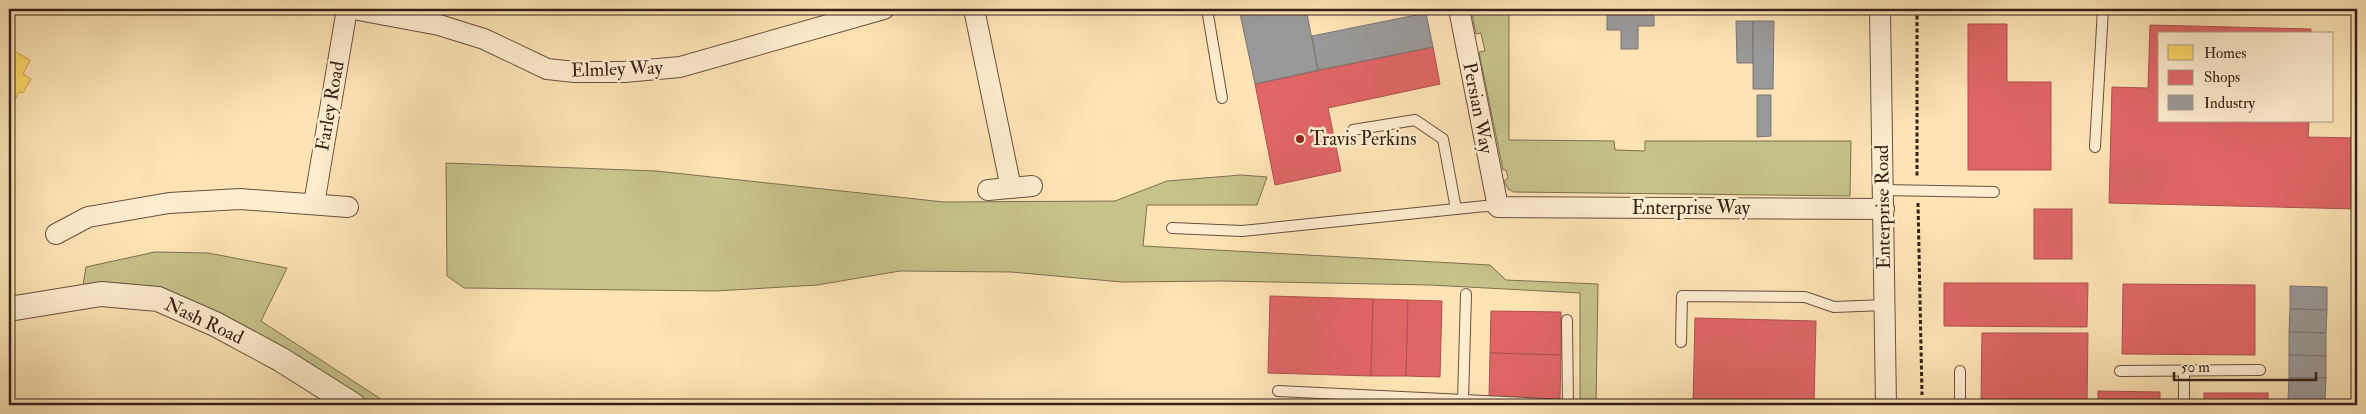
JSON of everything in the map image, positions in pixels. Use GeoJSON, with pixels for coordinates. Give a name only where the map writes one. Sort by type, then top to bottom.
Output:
{"type":"FeatureCollection","features":[{"type":"Feature","properties":{"kind":"street","name":"Farley Road"},"geometry":{"type":"LineString","coordinates":[[314,204],[347,9]]}},
{"type":"Feature","properties":{"kind":"street","name":"Elmley Way"},"geometry":{"type":"LineString","coordinates":[[353,9],[439,26],[484,39],[547,68],[575,72],[624,72],[680,66],[884,9]]}},
{"type":"Feature","properties":{"kind":"street"},"geometry":{"type":"LineString","coordinates":[[974,9],[1011,188]]}},
{"type":"Feature","properties":{"kind":"street","name":"Persian Way"},"geometry":{"type":"LineString","coordinates":[[1459,9],[1498,207]]}},
{"type":"Feature","properties":{"kind":"street","name":"Enterprise Road"},"geometry":{"type":"LineString","coordinates":[[1880,9],[1886,405]]}},
{"type":"Feature","properties":{"kind":"street"},"geometry":{"type":"LineString","coordinates":[[988,190],[1032,186]]}},
{"type":"Feature","properties":{"kind":"street"},"geometry":{"type":"LineString","coordinates":[[56,234],[88,217],[169,203],[240,199],[348,207]]}},
{"type":"Feature","properties":{"kind":"street","name":"Enterprise Way"},"geometry":{"type":"LineString","coordinates":[[1498,207],[1883,200]]}},
{"type":"Feature","properties":{"kind":"street","name":"Nash Road"},"geometry":{"type":"LineString","coordinates":[[9,309],[101,294],[158,299],[214,324],[280,359],[353,405]]}},
{"type":"Feature","properties":{"kind":"lane"},"geometry":{"type":"LineString","coordinates":[[1207,9],[1222,98]]}},
{"type":"Feature","properties":{"kind":"lane"},"geometry":{"type":"LineString","coordinates":[[2095,147],[2103,9]]}},
{"type":"Feature","properties":{"kind":"lane"},"geometry":{"type":"LineString","coordinates":[[1353,130],[1415,120],[1443,138],[1456,208]]}},
{"type":"Feature","properties":{"kind":"lane"},"geometry":{"type":"LineString","coordinates":[[1883,200],[1994,192]]}},
{"type":"Feature","properties":{"kind":"lane"},"geometry":{"type":"LineString","coordinates":[[1172,228],[1242,231],[1456,208],[1498,207]]}},
{"type":"Feature","properties":{"kind":"lane"},"geometry":{"type":"LineString","coordinates":[[1463,401],[1466,294]]}},
{"type":"Feature","properties":{"kind":"lane"},"geometry":{"type":"LineString","coordinates":[[1680,342],[1682,296],[1805,297],[1834,307],[1884,306]]}},
{"type":"Feature","properties":{"kind":"lane"},"geometry":{"type":"LineString","coordinates":[[1278,391],[1566,405],[1567,320]]}},
{"type":"Feature","properties":{"kind":"lane"},"geometry":{"type":"LineString","coordinates":[[2120,370],[2260,370]]}},
{"type":"Feature","properties":{"kind":"lane"},"geometry":{"type":"LineString","coordinates":[[2184,370],[2184,405]]}},
{"type":"Feature","properties":{"kind":"lane"},"geometry":{"type":"LineString","coordinates":[[1930,405],[1960,405],[1960,371]]}},
{"type":"Feature","properties":{"kind":"shaded area"},"geometry":{"type":"Polygon","coordinates":[[[1471,9],[1509,9],[1509,140],[1614,141],[1615,150],[1645,151],[1645,141],[1851,141],[1850,196],[1513,192],[1508,189],[1504,181],[1508,178],[1506,170],[1503,170],[1479,52],[1485,51],[1481,33],[1476,34],[1471,9]]]}},
{"type":"Feature","properties":{"kind":"shaded area"},"geometry":{"type":"Polygon","coordinates":[[[446,163],[656,171],[944,202],[1115,201],[1167,181],[1241,175],[1267,177],[1257,205],[1147,205],[1143,246],[1490,265],[1506,280],[1598,284],[1596,405],[1580,405],[1580,293],[1430,285],[1221,281],[1122,282],[1011,272],[900,271],[817,285],[716,291],[464,288],[447,276],[446,163]]]}},
{"type":"Feature","properties":{"kind":"shaded area"},"geometry":{"type":"Polygon","coordinates":[[[155,252],[208,253],[287,268],[261,321],[390,405],[369,405],[249,331],[83,285],[86,267],[155,252]]]}},
{"type":"Feature","properties":{"kind":"building: Homes"},"geometry":{"type":"Polygon","coordinates":[[[9,48],[30,60],[23,74],[31,79],[23,93],[19,92],[12,106],[9,105],[9,48]]]}},
{"type":"Feature","properties":{"kind":"building: Shops"},"geometry":{"type":"Polygon","coordinates":[[[1968,24],[2007,24],[2007,82],[2051,82],[2051,170],[1968,170],[1968,24]]]}},
{"type":"Feature","properties":{"kind":"building: Shops"},"geometry":{"type":"Polygon","coordinates":[[[2150,25],[2311,29],[2311,32],[2158,32],[2158,122],[2309,122],[2308,137],[2357,138],[2357,209],[2109,203],[2112,87],[2148,88],[2150,25]]]}},
{"type":"Feature","properties":{"kind":"building: Shops","name":"Travis Perkins"},"geometry":{"type":"Polygon","coordinates":[[[1433,47],[1440,84],[1328,108],[1341,171],[1275,185],[1255,84],[1433,47]]]}},
{"type":"Feature","properties":{"kind":"building: Shops"},"geometry":{"type":"Polygon","coordinates":[[[2034,209],[2072,209],[2072,259],[2034,259],[2034,209]]]}},
{"type":"Feature","properties":{"kind":"building: Shops"},"geometry":{"type":"Polygon","coordinates":[[[1944,283],[2088,283],[2087,327],[1944,326],[1944,283]]]}},
{"type":"Feature","properties":{"kind":"building: Shops"},"geometry":{"type":"Polygon","coordinates":[[[2123,284],[2255,285],[2255,355],[2122,354],[2123,284]]]}},
{"type":"Feature","properties":{"kind":"building: Shops"},"geometry":{"type":"Polygon","coordinates":[[[1270,296],[1373,299],[1371,376],[1268,373],[1270,296]]]}},
{"type":"Feature","properties":{"kind":"building: Shops"},"geometry":{"type":"Polygon","coordinates":[[[1373,299],[1408,300],[1406,376],[1371,376],[1373,299]]]}},
{"type":"Feature","properties":{"kind":"building: Shops"},"geometry":{"type":"Polygon","coordinates":[[[1408,300],[1442,301],[1440,377],[1406,376],[1408,300]]]}},
{"type":"Feature","properties":{"kind":"building: Shops"},"geometry":{"type":"Polygon","coordinates":[[[1491,311],[1561,312],[1561,355],[1490,353],[1491,311]]]}},
{"type":"Feature","properties":{"kind":"building: Shops"},"geometry":{"type":"Polygon","coordinates":[[[1695,318],[1816,321],[1814,405],[1693,405],[1695,318]]]}},
{"type":"Feature","properties":{"kind":"building: Shops"},"geometry":{"type":"Polygon","coordinates":[[[1982,333],[2088,333],[2087,401],[1981,401],[1982,333]]]}},
{"type":"Feature","properties":{"kind":"building: Shops"},"geometry":{"type":"Polygon","coordinates":[[[1490,353],[1561,355],[1560,399],[1489,398],[1490,353]]]}},
{"type":"Feature","properties":{"kind":"building: Shops"},"geometry":{"type":"Polygon","coordinates":[[[2098,391],[2160,392],[2160,405],[2098,405],[2098,391]]]}},
{"type":"Feature","properties":{"kind":"building: Shops"},"geometry":{"type":"Polygon","coordinates":[[[2204,393],[2268,393],[2268,405],[2204,405],[2204,393]]]}},
{"type":"Feature","properties":{"kind":"building: Industry"},"geometry":{"type":"Polygon","coordinates":[[[1239,9],[1306,9],[1318,70],[1255,84],[1239,9]]]}},
{"type":"Feature","properties":{"kind":"building: Industry"},"geometry":{"type":"Polygon","coordinates":[[[1426,13],[1433,47],[1318,70],[1312,36],[1426,13]]]}},
{"type":"Feature","properties":{"kind":"building: Industry"},"geometry":{"type":"Polygon","coordinates":[[[1607,14],[1654,14],[1654,26],[1638,26],[1638,49],[1621,49],[1621,30],[1607,30],[1607,14]]]}},
{"type":"Feature","properties":{"kind":"building: Industry"},"geometry":{"type":"Polygon","coordinates":[[[1736,21],[1753,21],[1753,63],[1737,63],[1736,21]]]}},
{"type":"Feature","properties":{"kind":"building: Industry"},"geometry":{"type":"Polygon","coordinates":[[[1753,21],[1774,21],[1773,89],[1753,89],[1753,21]]]}},
{"type":"Feature","properties":{"kind":"building: Industry"},"geometry":{"type":"Polygon","coordinates":[[[1757,95],[1771,95],[1771,136],[1757,137],[1757,95]]]}},
{"type":"Feature","properties":{"kind":"building: Industry"},"geometry":{"type":"Polygon","coordinates":[[[2290,286],[2327,287],[2327,310],[2290,309],[2290,286]]]}},
{"type":"Feature","properties":{"kind":"building: Industry"},"geometry":{"type":"Polygon","coordinates":[[[2290,309],[2327,310],[2326,333],[2289,332],[2290,309]]]}},
{"type":"Feature","properties":{"kind":"building: Industry"},"geometry":{"type":"Polygon","coordinates":[[[2289,332],[2326,333],[2326,356],[2289,355],[2289,332]]]}},
{"type":"Feature","properties":{"kind":"building: Industry"},"geometry":{"type":"Polygon","coordinates":[[[2289,355],[2326,356],[2326,378],[2289,378],[2289,355]]]}},
{"type":"Feature","properties":{"kind":"building: Industry"},"geometry":{"type":"Polygon","coordinates":[[[2289,378],[2326,378],[2325,401],[2288,401],[2289,378]]]}},
{"type":"Feature","properties":{"kind":"building: Industry"},"geometry":{"type":"Polygon","coordinates":[[[2288,401],[2325,401],[2325,405],[2288,405],[2288,401]]]}},
{"type":"Feature","properties":{"kind":"place","name":"Travis Perkins"},"geometry":{"type":"Point","coordinates":[1300,139]}}]}
